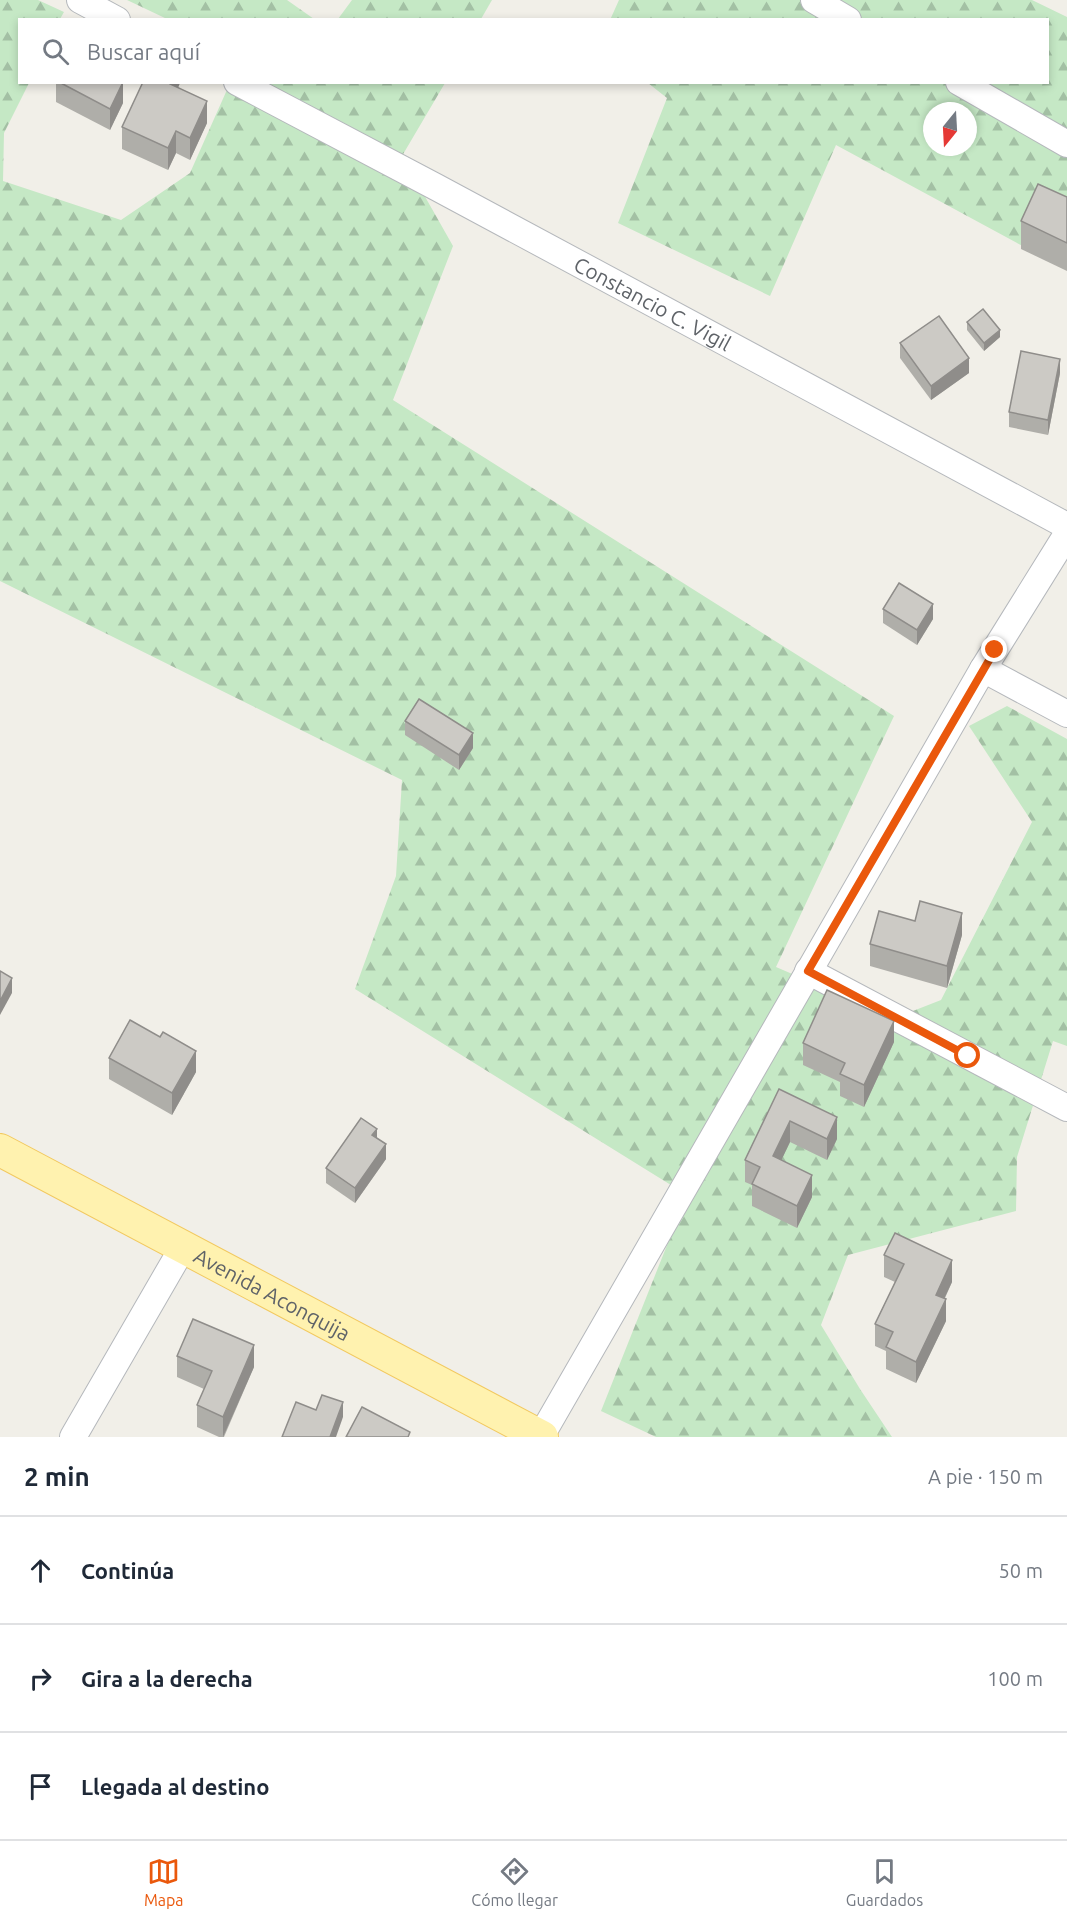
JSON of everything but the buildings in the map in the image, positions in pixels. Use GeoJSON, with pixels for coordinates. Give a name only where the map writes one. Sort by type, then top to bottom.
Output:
{"type":"FeatureCollection","features":[{"type":"Feature","properties":{"kind":"main road","name":"Avenida Aconquija"},"geometry":{"type":"LineString","coordinates":[[0,1150],[542,1437]]}},
{"type":"Feature","properties":{"kind":"street"},"geometry":{"type":"LineString","coordinates":[[80,0],[113,18]]}},
{"type":"Feature","properties":{"kind":"street"},"geometry":{"type":"LineString","coordinates":[[814,0],[845,18]]}},
{"type":"Feature","properties":{"kind":"street","name":"Constancio C. Vigil"},"geometry":{"type":"LineString","coordinates":[[241,84],[1067,526]]}},
{"type":"Feature","properties":{"kind":"street"},"geometry":{"type":"LineString","coordinates":[[962,84],[1067,144]]}},
{"type":"Feature","properties":{"kind":"street"},"geometry":{"type":"LineString","coordinates":[[542,1437],[983,669],[1067,534]]}},
{"type":"Feature","properties":{"kind":"street"},"geometry":{"type":"LineString","coordinates":[[983,669],[1067,714]]}},
{"type":"Feature","properties":{"kind":"street"},"geometry":{"type":"LineString","coordinates":[[808,971],[1067,1108]]}},
{"type":"Feature","properties":{"kind":"street"},"geometry":{"type":"LineString","coordinates":[[73,1437],[183,1247]]}},
{"type":"Feature","properties":{"kind":"green space"},"geometry":{"type":"Polygon","coordinates":[[[0,0],[38,0],[64,12],[61,18],[18,18],[18,84],[28,84],[4,133],[3,181],[121,220],[190,173],[230,84],[444,84],[402,156],[453,246],[393,400],[894,716],[776,967],[895,1018],[941,1000],[1032,822],[969,726],[1007,706],[1067,739],[1067,1046],[1053,1041],[1017,1157],[1016,1211],[848,1255],[821,1325],[892,1437],[656,1437],[601,1411],[687,1195],[355,989],[396,876],[402,780],[0,581],[0,0]]]}},
{"type":"Feature","properties":{"kind":"green space"},"geometry":{"type":"Polygon","coordinates":[[[127,0],[287,0],[313,18],[165,18],[127,0]]]}},
{"type":"Feature","properties":{"kind":"green space"},"geometry":{"type":"Polygon","coordinates":[[[352,0],[492,0],[482,18],[339,18],[352,0]]]}},
{"type":"Feature","properties":{"kind":"green space"},"geometry":{"type":"Polygon","coordinates":[[[619,0],[1032,0],[1067,17],[1067,270],[836,145],[770,296],[618,223],[667,98],[649,84],[1049,84],[1049,18],[611,18],[619,0]]]}},
{"type":"Feature","properties":{"kind":"route"},"geometry":{"type":"LineString","coordinates":[[968,1056],[808,971],[995,650]]}}]}
